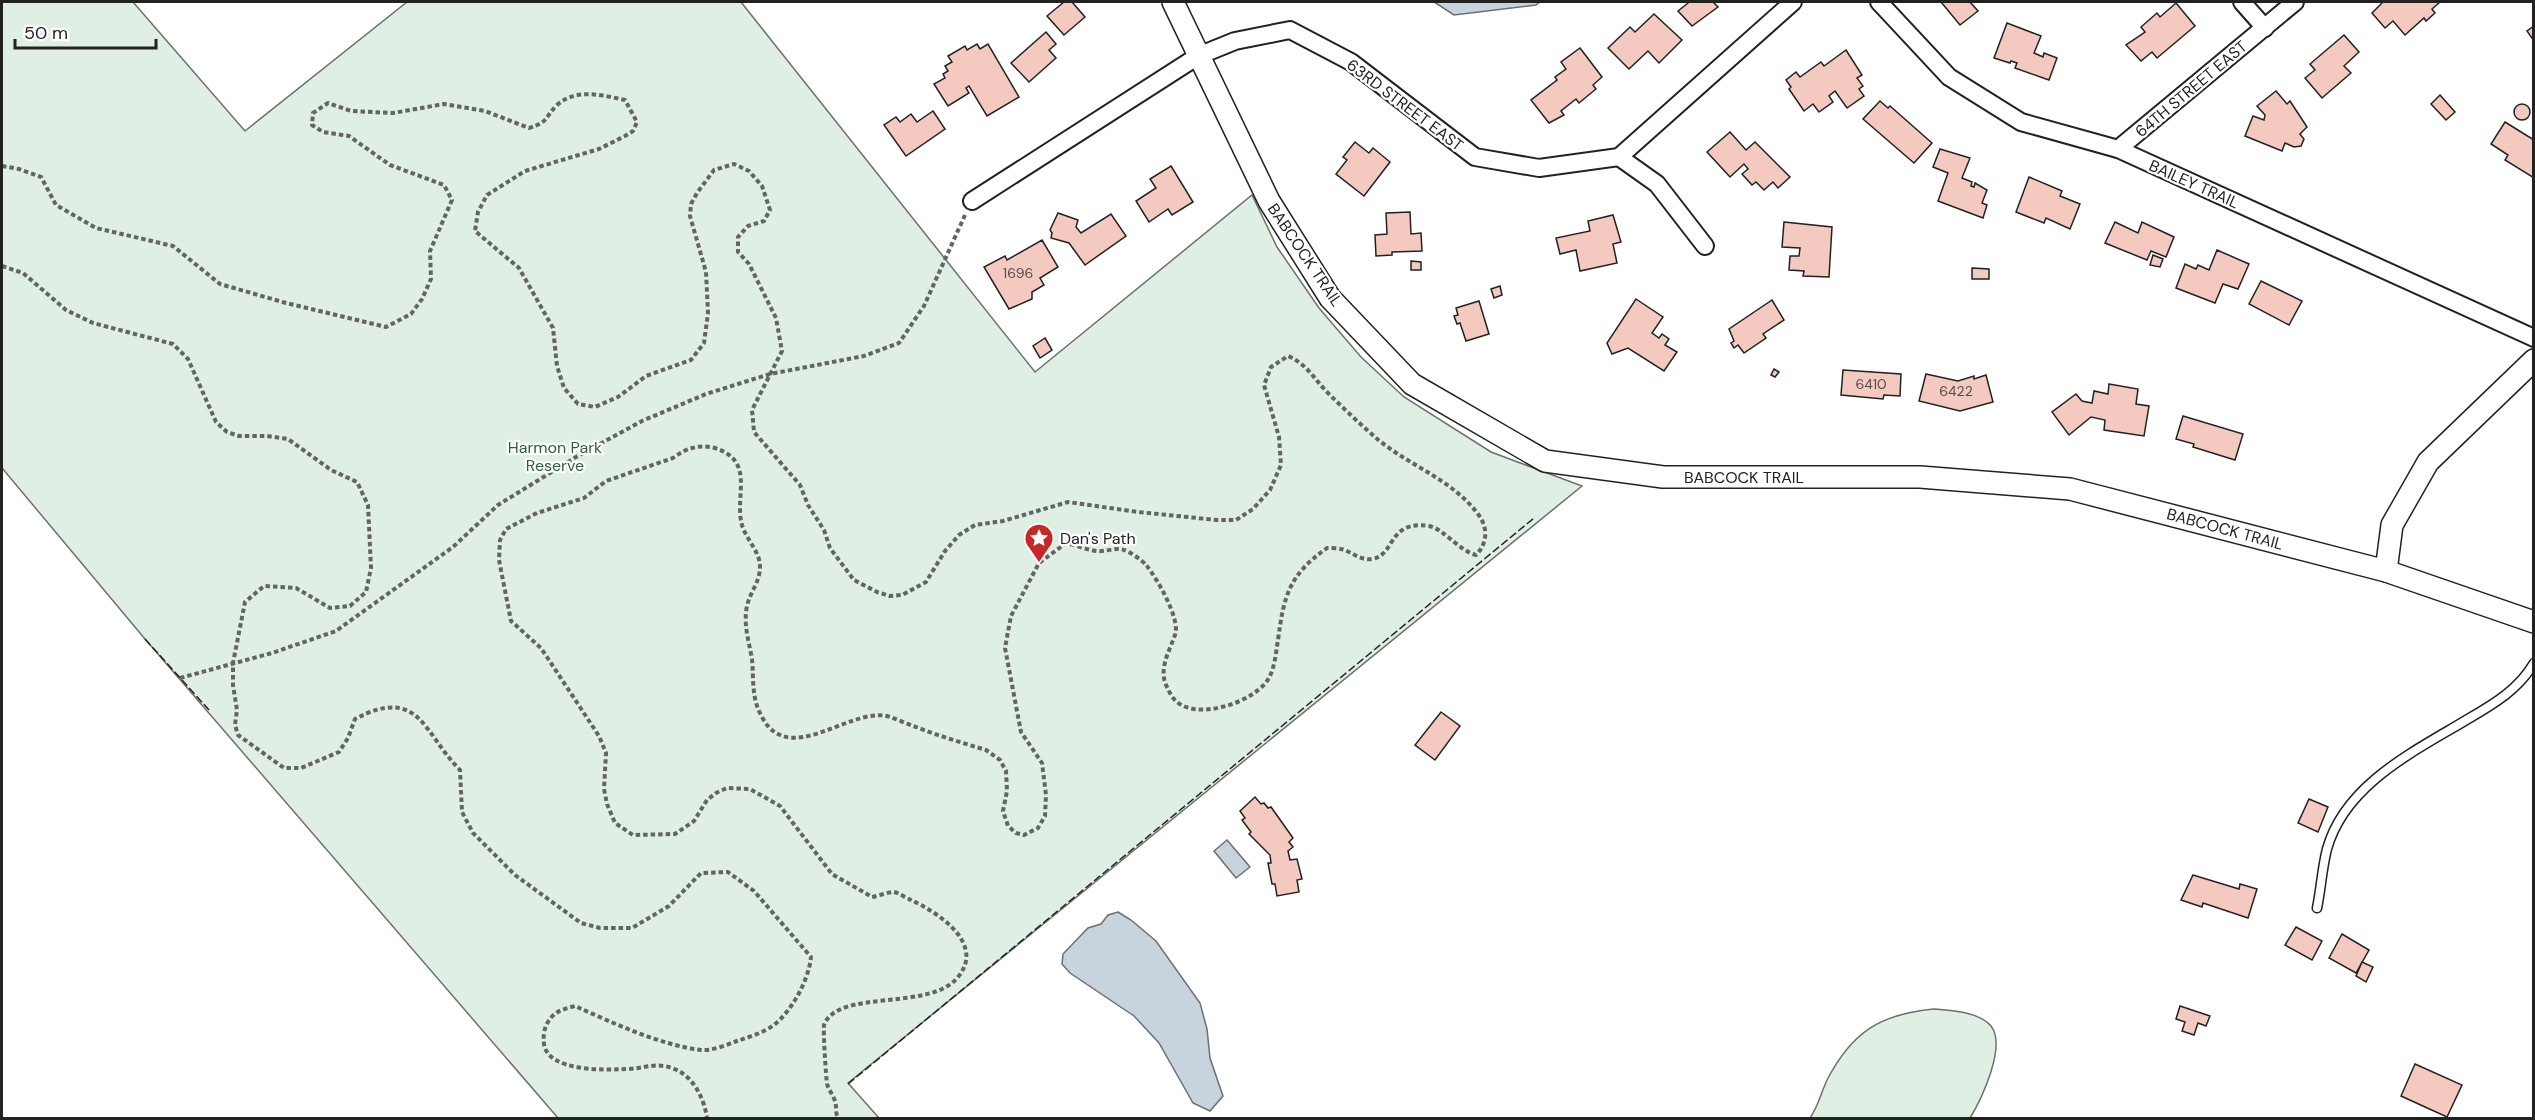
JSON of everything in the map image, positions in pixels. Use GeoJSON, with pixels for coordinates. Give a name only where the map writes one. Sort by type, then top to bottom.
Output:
{"type":"FeatureCollection","features":[{"type":"Feature","properties":{"kind":"street","name":"BABCOCK TRAIL"},"geometry":{"type":"LineString","coordinates":[[1173,2],[1269,201],[1330,298],[1412,384],[1545,461],[1662,477],[1920,477],[2070,489],[2386,571],[2534,622]]}},
{"type":"Feature","properties":{"kind":"street"},"geometry":{"type":"LineString","coordinates":[[1704,246],[1657,184],[1619,157],[1793,2]]}},
{"type":"Feature","properties":{"kind":"street","name":"BAILEY TRAIL"},"geometry":{"type":"LineString","coordinates":[[1880,2],[1949,77],[2021,122],[2118,149],[2534,338]]}},
{"type":"Feature","properties":{"kind":"street"},"geometry":{"type":"LineString","coordinates":[[2242,2],[2265,28]]}},
{"type":"Feature","properties":{"kind":"street","name":"64TH STREET EAST"},"geometry":{"type":"LineString","coordinates":[[2118,149],[2295,2]]}},
{"type":"Feature","properties":{"kind":"street","name":"63RD STREET EAST"},"geometry":{"type":"LineString","coordinates":[[972,201],[1198,56],[1235,41],[1290,30],[1351,62],[1475,157],[1539,168],[1619,157]]}},
{"type":"Feature","properties":{"kind":"street"},"geometry":{"type":"LineString","coordinates":[[2386,571],[2392,525],[2428,462],[2534,360]]}},
{"type":"Feature","properties":{"kind":"lane"},"geometry":{"type":"LineString","coordinates":[[2317,908],[2328,848],[2341,818],[2363,788],[2414,751],[2493,705],[2524,680],[2534,663]]}},
{"type":"Feature","properties":{"kind":"path"},"geometry":{"type":"LineString","coordinates":[[2,166],[41,177],[56,205],[96,228],[173,246],[220,284],[286,303],[386,327],[411,314],[422,299],[431,279],[430,251],[452,200],[444,185],[390,165],[349,136],[323,132],[312,125],[313,113],[328,103],[351,111],[393,113],[444,104],[485,111],[529,128],[542,124],[557,105],[576,94],[600,95],[625,100],[637,122],[633,131],[599,149],[525,171],[515,177],[487,195],[478,212],[475,231],[519,268],[553,328],[557,366],[564,388],[578,404],[595,407],[618,397],[646,376],[691,360],[704,343],[708,313],[706,272],[690,216],[691,204],[714,170],[734,165],[749,171],[762,186],[770,210],[764,221],[748,226],[738,237],[738,252],[749,264],[776,318],[782,351],[752,410],[754,432],[770,453],[790,470],[824,530],[830,548],[854,580],[890,596],[902,595],[926,582],[945,551],[959,535],[975,525],[1003,521],[1068,502],[1138,512],[1236,520],[1253,509],[1270,490],[1281,465],[1280,437],[1264,385],[1271,367],[1288,356],[1303,362],[1326,392],[1376,438],[1449,485],[1479,515],[1486,534],[1485,547],[1476,555],[1466,552],[1432,527],[1412,525],[1399,531],[1381,554],[1372,559],[1361,558],[1341,549],[1327,548],[1309,561],[1294,578],[1282,609],[1276,654],[1270,677],[1243,701],[1220,708],[1198,711],[1175,701],[1164,681],[1165,660],[1176,634],[1176,619],[1146,564],[1123,549],[1096,551],[1066,543],[1039,563],[1011,616],[1005,648],[1021,732],[1042,763],[1046,795],[1045,816],[1038,828],[1024,835],[1016,833],[1008,826],[1003,811],[1007,791],[1006,771],[1000,760],[986,750],[885,716],[867,716],[801,738],[788,737],[767,726],[754,700],[752,663],[745,621],[747,604],[759,579],[760,565],[741,522],[740,470],[737,461],[728,452],[705,445],[682,452],[673,458],[606,481],[584,498],[537,513],[506,530],[500,540],[499,560],[511,621],[541,648],[599,736],[606,753],[604,789],[615,823],[633,835],[675,834],[694,821],[707,800],[716,793],[727,788],[750,789],[780,806],[832,874],[872,897],[894,892],[927,907],[950,924],[960,936],[965,952],[963,966],[957,978],[942,988],[920,997],[881,1000],[842,1008],[830,1017],[824,1026],[825,1073],[828,1087],[836,1102],[838,1119]]}},
{"type":"Feature","properties":{"kind":"path"},"geometry":{"type":"LineString","coordinates":[[180,678],[272,653],[336,631],[453,547],[498,505],[576,457],[663,412],[706,394],[770,374],[864,356],[899,343],[924,306],[952,239],[972,201]]}},
{"type":"Feature","properties":{"kind":"path"},"geometry":{"type":"LineString","coordinates":[[2,266],[23,273],[66,310],[93,323],[173,344],[188,359],[216,422],[227,432],[239,436],[288,439],[331,470],[357,482],[368,505],[371,568],[366,592],[350,606],[330,608],[296,588],[264,586],[245,602],[233,663],[233,685],[237,710],[235,725],[238,735],[284,768],[301,768],[339,752],[348,738],[355,719],[372,710],[405,709],[418,716],[444,754],[460,770],[462,812],[472,833],[515,875],[581,923],[600,928],[632,928],[669,906],[701,873],[728,872],[754,891],[812,957],[810,970],[802,989],[776,1023],[763,1032],[704,1051],[680,1046],[575,1006],[558,1011],[548,1022],[543,1036],[545,1048],[552,1060],[565,1065],[628,1069],[655,1065],[674,1068],[702,1095],[708,1119]]}},
{"type":"Feature","properties":{"kind":"green space","name":"Harmon Park Reserve"},"geometry":{"type":"Polygon","coordinates":[[[2,2],[133,2],[245,131],[407,2],[741,2],[1035,372],[1252,195],[1277,247],[1319,308],[1361,357],[1404,397],[1491,452],[1582,486],[848,1083],[879,1118],[558,1118],[145,639],[2,468],[2,2]]]}},
{"type":"Feature","properties":{"kind":"green space"},"geometry":{"type":"Polygon","coordinates":[[[1934,1009],[1979,1017],[1991,1026],[1995,1035],[1996,1046],[1991,1073],[1970,1118],[1810,1118],[1837,1063],[1858,1038],[1870,1028],[1898,1015],[1934,1009]]]}},
{"type":"Feature","properties":{"kind":"shaded area"},"geometry":{"type":"Polygon","coordinates":[[[1434,2],[1540,2],[1536,5],[1454,15],[1434,2]]]}},
{"type":"Feature","properties":{"kind":"shaded area"},"geometry":{"type":"Polygon","coordinates":[[[1227,840],[1250,867],[1236,878],[1214,851],[1227,840]]]}},
{"type":"Feature","properties":{"kind":"shaded area"},"geometry":{"type":"Polygon","coordinates":[[[1118,912],[1156,941],[1200,1003],[1207,1029],[1210,1058],[1223,1096],[1210,1111],[1193,1103],[1159,1043],[1134,1016],[1070,973],[1062,964],[1063,954],[1088,928],[1101,924],[1108,915],[1118,912]]]}},
{"type":"Feature","properties":{"kind":"building"},"geometry":{"type":"Polygon","coordinates":[[[1064,2],[1072,2],[1085,17],[1064,35],[1047,16],[1064,2]]]}},
{"type":"Feature","properties":{"kind":"building"},"geometry":{"type":"Polygon","coordinates":[[[1687,2],[1713,2],[1718,7],[1692,26],[1678,11],[1687,2]]]}},
{"type":"Feature","properties":{"kind":"building"},"geometry":{"type":"Polygon","coordinates":[[[1941,2],[1970,2],[1978,11],[1960,25],[1941,2]]]}},
{"type":"Feature","properties":{"kind":"building"},"geometry":{"type":"Polygon","coordinates":[[[2383,2],[2440,2],[2432,9],[2435,13],[2426,21],[2424,18],[2405,35],[2393,21],[2385,28],[2372,13],[2383,2]]]}},
{"type":"Feature","properties":{"kind":"building"},"geometry":{"type":"Polygon","coordinates":[[[2176,3],[2195,26],[2157,58],[2152,52],[2141,61],[2126,45],[2145,32],[2141,27],[2157,13],[2160,17],[2176,3]]]}},
{"type":"Feature","properties":{"kind":"building"},"geometry":{"type":"Polygon","coordinates":[[[1654,14],[1682,40],[1659,63],[1648,51],[1629,69],[1608,48],[1630,27],[1635,32],[1654,14]]]}},
{"type":"Feature","properties":{"kind":"building"},"geometry":{"type":"Polygon","coordinates":[[[2007,23],[2041,36],[2034,53],[2043,57],[2044,53],[2057,58],[2049,80],[2015,68],[2017,63],[1994,58],[2007,23]]]}},
{"type":"Feature","properties":{"kind":"building"},"geometry":{"type":"Polygon","coordinates":[[[2534,26],[2534,41],[2527,31],[2534,26]]]}},
{"type":"Feature","properties":{"kind":"building"},"geometry":{"type":"Polygon","coordinates":[[[1046,32],[1056,44],[1049,50],[1056,58],[1029,82],[1011,63],[1046,32]]]}},
{"type":"Feature","properties":{"kind":"building"},"geometry":{"type":"Polygon","coordinates":[[[2344,35],[2359,52],[2344,66],[2351,73],[2322,98],[2305,78],[2315,70],[2310,64],[2344,35]]]}},
{"type":"Feature","properties":{"kind":"building"},"geometry":{"type":"Polygon","coordinates":[[[977,44],[980,49],[988,44],[1019,97],[987,116],[969,86],[966,88],[969,93],[948,106],[934,84],[945,78],[943,74],[948,71],[945,66],[952,62],[948,56],[965,46],[967,50],[977,44]]]}},
{"type":"Feature","properties":{"kind":"building"},"geometry":{"type":"Polygon","coordinates":[[[1580,48],[1602,77],[1593,85],[1596,89],[1579,103],[1576,99],[1561,111],[1564,115],[1549,123],[1531,100],[1557,80],[1555,77],[1566,69],[1561,62],[1580,48]]]}},
{"type":"Feature","properties":{"kind":"building"},"geometry":{"type":"Polygon","coordinates":[[[1846,50],[1862,75],[1857,78],[1863,86],[1859,89],[1864,96],[1847,108],[1835,91],[1829,96],[1833,102],[1819,112],[1813,104],[1804,111],[1789,89],[1791,87],[1786,80],[1796,72],[1800,77],[1821,62],[1824,66],[1846,50]]]}},
{"type":"Feature","properties":{"kind":"building"},"geometry":{"type":"Polygon","coordinates":[[[2276,91],[2287,104],[2290,101],[2307,127],[2300,134],[2304,139],[2301,146],[2294,147],[2285,143],[2282,151],[2245,136],[2253,116],[2264,120],[2265,115],[2257,106],[2276,91]]]}},
{"type":"Feature","properties":{"kind":"building"},"geometry":{"type":"Polygon","coordinates":[[[2440,95],[2455,112],[2446,120],[2431,104],[2440,95]]]}},
{"type":"Feature","properties":{"kind":"building"},"geometry":{"type":"Polygon","coordinates":[[[1880,101],[1888,108],[1890,106],[1932,143],[1914,163],[1863,119],[1880,101]]]}},
{"type":"Feature","properties":{"kind":"building"},"geometry":{"type":"Polygon","coordinates":[[[2522,104],[2528,106],[2530,112],[2528,118],[2522,120],[2516,118],[2514,112],[2516,106],[2522,104]]]}},
{"type":"Feature","properties":{"kind":"building"},"geometry":{"type":"Polygon","coordinates":[[[933,111],[945,129],[906,156],[884,125],[896,117],[900,122],[911,114],[917,122],[933,111]]]}},
{"type":"Feature","properties":{"kind":"building"},"geometry":{"type":"Polygon","coordinates":[[[2505,122],[2534,140],[2534,178],[2505,160],[2508,155],[2491,144],[2505,122]]]}},
{"type":"Feature","properties":{"kind":"building"},"geometry":{"type":"Polygon","coordinates":[[[1730,132],[1746,150],[1755,142],[1790,177],[1778,188],[1773,182],[1764,190],[1756,182],[1752,185],[1742,174],[1748,169],[1744,164],[1730,177],[1707,152],[1730,132]]]}},
{"type":"Feature","properties":{"kind":"building"},"geometry":{"type":"Polygon","coordinates":[[[1355,142],[1369,153],[1373,148],[1390,162],[1364,196],[1336,174],[1347,160],[1343,157],[1355,142]]]}},
{"type":"Feature","properties":{"kind":"building"},"geometry":{"type":"Polygon","coordinates":[[[1940,149],[1970,158],[1962,178],[1972,182],[1971,186],[1974,187],[1975,183],[1987,190],[1982,203],[1987,205],[1983,218],[1938,201],[1948,173],[1933,167],[1940,149]]]}},
{"type":"Feature","properties":{"kind":"building"},"geometry":{"type":"Polygon","coordinates":[[[1171,166],[1193,202],[1172,215],[1168,209],[1149,222],[1136,201],[1156,188],[1150,179],[1171,166]]]}},
{"type":"Feature","properties":{"kind":"building"},"geometry":{"type":"Polygon","coordinates":[[[2029,177],[2062,191],[2060,196],[2080,204],[2070,229],[2046,218],[2044,223],[2016,212],[2029,177]]]}},
{"type":"Feature","properties":{"kind":"building"},"geometry":{"type":"Polygon","coordinates":[[[1410,212],[1411,234],[1421,233],[1422,251],[1392,252],[1392,255],[1376,256],[1375,235],[1387,234],[1386,213],[1410,212]]]}},
{"type":"Feature","properties":{"kind":"building"},"geometry":{"type":"Polygon","coordinates":[[[1058,213],[1078,220],[1076,227],[1081,233],[1111,214],[1126,236],[1085,265],[1069,243],[1051,238],[1050,230],[1058,213]]]}},
{"type":"Feature","properties":{"kind":"building"},"geometry":{"type":"Polygon","coordinates":[[[1613,215],[1621,242],[1613,244],[1617,263],[1580,271],[1576,250],[1560,254],[1556,238],[1590,231],[1588,221],[1613,215]]]}},
{"type":"Feature","properties":{"kind":"building"},"geometry":{"type":"Polygon","coordinates":[[[1784,222],[1832,227],[1829,277],[1803,276],[1804,271],[1789,270],[1790,256],[1799,256],[1800,248],[1782,247],[1784,222]]]}},
{"type":"Feature","properties":{"kind":"building"},"geometry":{"type":"Polygon","coordinates":[[[2115,222],[2138,233],[2142,222],[2174,237],[2166,257],[2151,251],[2147,260],[2105,243],[2115,222]]]}},
{"type":"Feature","properties":{"kind":"building"},"geometry":{"type":"Polygon","coordinates":[[[1042,240],[1058,267],[1040,278],[1044,285],[1032,292],[1032,299],[1009,309],[984,267],[1005,256],[1007,260],[1042,240]]]}},
{"type":"Feature","properties":{"kind":"building"},"geometry":{"type":"Polygon","coordinates":[[[2217,250],[2249,264],[2238,289],[2223,284],[2215,303],[2176,288],[2185,264],[2196,269],[2198,265],[2209,270],[2217,250]]]}},
{"type":"Feature","properties":{"kind":"building"},"geometry":{"type":"Polygon","coordinates":[[[2153,255],[2163,259],[2160,267],[2150,265],[2153,255]]]}},
{"type":"Feature","properties":{"kind":"building"},"geometry":{"type":"Polygon","coordinates":[[[1411,261],[1421,262],[1421,270],[1411,270],[1411,261]]]}},
{"type":"Feature","properties":{"kind":"building"},"geometry":{"type":"Polygon","coordinates":[[[1972,268],[1989,269],[1989,279],[1972,279],[1972,268]]]}},
{"type":"Feature","properties":{"kind":"building"},"geometry":{"type":"Polygon","coordinates":[[[2261,281],[2302,301],[2289,325],[2249,304],[2261,281]]]}},
{"type":"Feature","properties":{"kind":"building"},"geometry":{"type":"Polygon","coordinates":[[[1500,286],[1502,295],[1494,298],[1491,289],[1500,286]]]}},
{"type":"Feature","properties":{"kind":"building"},"geometry":{"type":"Polygon","coordinates":[[[1636,299],[1663,317],[1652,333],[1659,338],[1662,334],[1669,339],[1665,345],[1677,352],[1664,371],[1628,348],[1612,354],[1607,343],[1636,299]]]}},
{"type":"Feature","properties":{"kind":"building"},"geometry":{"type":"Polygon","coordinates":[[[1772,300],[1784,320],[1763,334],[1766,338],[1744,353],[1738,345],[1734,348],[1729,329],[1772,300]]]}},
{"type":"Feature","properties":{"kind":"building"},"geometry":{"type":"Polygon","coordinates":[[[1479,301],[1489,334],[1466,341],[1460,323],[1457,324],[1454,316],[1458,315],[1456,308],[1479,301]]]}},
{"type":"Feature","properties":{"kind":"building"},"geometry":{"type":"Polygon","coordinates":[[[1045,338],[1052,350],[1040,358],[1033,346],[1045,338]]]}},
{"type":"Feature","properties":{"kind":"building"},"geometry":{"type":"Polygon","coordinates":[[[1774,369],[1779,372],[1775,377],[1771,375],[1774,369]]]}},
{"type":"Feature","properties":{"kind":"building"},"geometry":{"type":"Polygon","coordinates":[[[1843,370],[1901,374],[1900,396],[1884,395],[1883,399],[1841,395],[1843,370]]]}},
{"type":"Feature","properties":{"kind":"building"},"geometry":{"type":"Polygon","coordinates":[[[1926,374],[1958,381],[1986,375],[1993,402],[1960,411],[1919,401],[1926,374]]]}},
{"type":"Feature","properties":{"kind":"building"},"geometry":{"type":"Polygon","coordinates":[[[2109,384],[2138,389],[2136,404],[2149,406],[2144,436],[2104,430],[2105,420],[2091,417],[2069,435],[2052,412],[2076,394],[2082,401],[2092,403],[2094,391],[2108,394],[2109,384]]]}},
{"type":"Feature","properties":{"kind":"building"},"geometry":{"type":"Polygon","coordinates":[[[2183,416],[2243,434],[2235,460],[2193,447],[2194,444],[2176,439],[2183,416]]]}},
{"type":"Feature","properties":{"kind":"building"},"geometry":{"type":"Polygon","coordinates":[[[1441,712],[1460,726],[1435,760],[1415,745],[1441,712]]]}},
{"type":"Feature","properties":{"kind":"building"},"geometry":{"type":"Polygon","coordinates":[[[1255,797],[1261,804],[1264,803],[1268,808],[1271,807],[1293,838],[1289,842],[1293,847],[1288,851],[1290,860],[1297,859],[1302,879],[1297,880],[1299,892],[1277,896],[1268,863],[1271,863],[1270,855],[1249,834],[1251,832],[1242,820],[1245,818],[1240,811],[1255,797]]]}},
{"type":"Feature","properties":{"kind":"building"},"geometry":{"type":"Polygon","coordinates":[[[2309,799],[2328,807],[2318,832],[2298,823],[2309,799]]]}},
{"type":"Feature","properties":{"kind":"building"},"geometry":{"type":"Polygon","coordinates":[[[2193,875],[2239,889],[2240,884],[2257,889],[2248,918],[2203,903],[2202,907],[2181,900],[2193,875]]]}},
{"type":"Feature","properties":{"kind":"building"},"geometry":{"type":"Polygon","coordinates":[[[2296,927],[2322,941],[2312,960],[2285,945],[2296,927]]]}},
{"type":"Feature","properties":{"kind":"building"},"geometry":{"type":"Polygon","coordinates":[[[2342,934],[2369,950],[2356,973],[2329,958],[2342,934]]]}},
{"type":"Feature","properties":{"kind":"building"},"geometry":{"type":"Polygon","coordinates":[[[2362,962],[2373,967],[2366,982],[2356,976],[2362,962]]]}},
{"type":"Feature","properties":{"kind":"building"},"geometry":{"type":"Polygon","coordinates":[[[2180,1006],[2210,1016],[2206,1026],[2198,1023],[2194,1035],[2182,1031],[2185,1022],[2176,1019],[2180,1006]]]}},
{"type":"Feature","properties":{"kind":"building"},"geometry":{"type":"Polygon","coordinates":[[[2415,1064],[2462,1085],[2447,1117],[2401,1096],[2415,1064]]]}},
{"type":"Feature","properties":{"kind":"fence"},"geometry":{"type":"LineString","coordinates":[[848,1084],[1534,518]]}},
{"type":"Feature","properties":{"kind":"fence"},"geometry":{"type":"LineString","coordinates":[[145,639],[209,710]]}},
{"type":"Feature","properties":{"kind":"place","name":"Dan's Path"},"geometry":{"type":"Point","coordinates":[1039,564]}}]}
